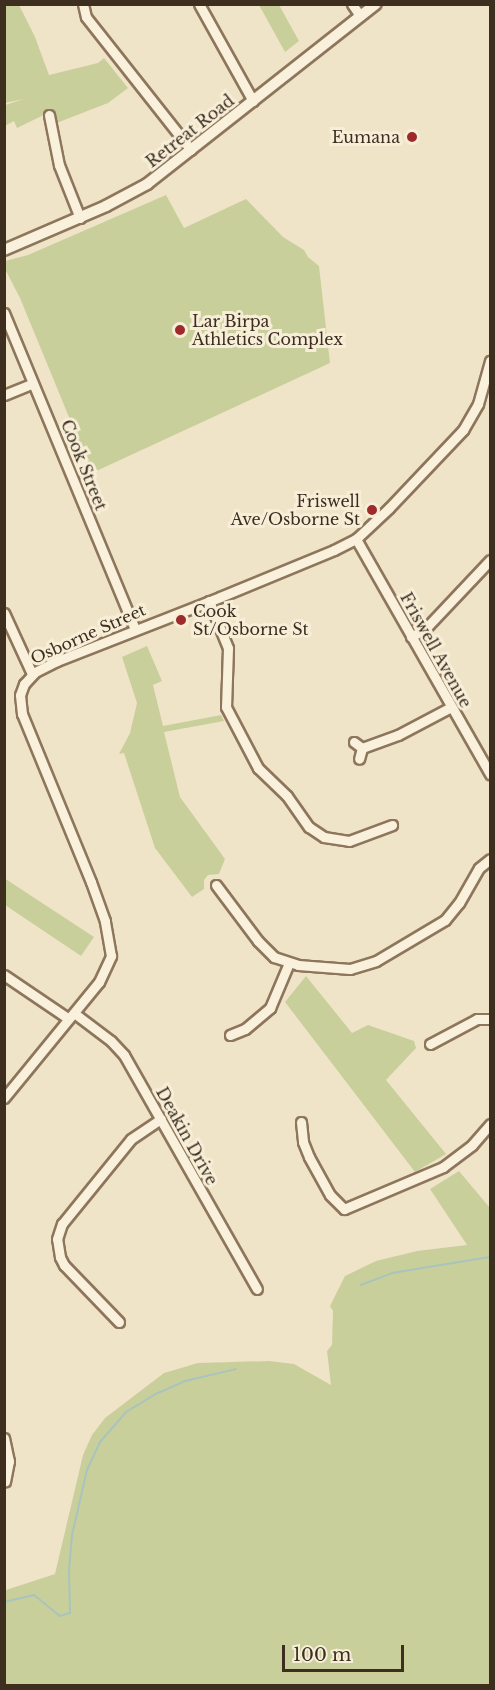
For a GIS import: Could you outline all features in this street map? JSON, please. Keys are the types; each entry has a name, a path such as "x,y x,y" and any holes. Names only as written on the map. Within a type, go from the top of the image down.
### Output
{"street":[{"path":"82,4 86,17 191,150"},
{"path":"200,4 253,101"},
{"path":"352,4 360,16"},
{"name":"Retreat Road","path":"4,250 80,218 140,189 376,4"},
{"path":"49,114 59,165 80,218"},
{"name":"Cook Street","path":"4,313 135,629"},
{"name":"Osborne Street","path":"4,1098 72,1016 105,972 111,956 91,882 21,714 22,689 32,674 135,629 209,602 356,539 397,500 463,430 478,404 490,360"},
{"path":"4,394 33,383"},
{"name":"Friswell Avenue","path":"356,539 451,707 487,763 490,774"},
{"path":"411,637 429,625 490,560"},
{"path":"209,602 228,648 226,707 258,768 287,796 309,827 324,837 349,841 392,825"},
{"path":"4,613 32,674"},
{"path":"359,759 358,745 398,735 451,707"},
{"path":"216,885 258,941 274,957 289,963 340,969 359,968 376,961 445,920 459,903 479,868 490,859"},
{"path":"230,1035 245,1029 270,1008 289,963"},
{"name":"Deakin Drive","path":"4,975 111,1041 124,1055 256,1290"},
{"path":"430,1044 477,1019 490,1019"},
{"path":"119,1322 64,1265 57,1239 62,1224 131,1139 161,1119"},
{"path":"301,1122 303,1142 309,1157 334,1201 344,1209 443,1167 472,1145 490,1124"},
{"path":"4,1438 9,1461 5,1482"}],"green space":[{"path":"5,5 19,5 35,37 49,75 98,63 104,58 128,88 108,103 54,124 52,111 17,128 14,121 5,126 5,105 24,99 5,103"},
{"path":"259,5 279,5 299,41 285,52"},
{"name":"Lar Birpa Athletics Complex","path":"166,195 184,228 246,199 283,237 304,250 308,257 319,266 330,363 92,473 20,298 5,269 5,261 28,255"},
{"path":"147,646 162,681 153,685 163,726 221,715 224,721 164,732 180,797 225,859 219,874 208,875 204,880 204,889 192,897 155,848 124,753 119,754 130,733 137,703 122,657"},
{"path":"4,878 94,937 81,956 5,905"},
{"path":"306,976 352,1033 368,1025 414,1041 416,1048 386,1080 446,1154 415,1172 285,1002"},
{"path":"459,1171 490,1208 490,1685 5,1685 5,1588 6,1590 55,1574 83,1455 92,1435 105,1418 164,1373 198,1363 269,1361 294,1364 331,1385 327,1351 332,1345 333,1311 330,1306 345,1276 376,1261 417,1251 467,1245 430,1189"}],"waterway":[{"path":"4,8 5,4"},
{"path":"361,1285 392,1273 490,1257"},
{"path":"4,1602 34,1595 60,1616 70,1613 69,1570 72,1535 87,1470 100,1442 126,1412 158,1393 185,1381 236,1369"}],"place":[{"name":"Eumana","path":"412,137"},
{"name":"Lar Birpa Athletics Complex","path":"180,330"},
{"name":"Friswell Ave/Osborne St","path":"372,510"},
{"name":"Cook St/Osborne St","path":"181,620"}]}
